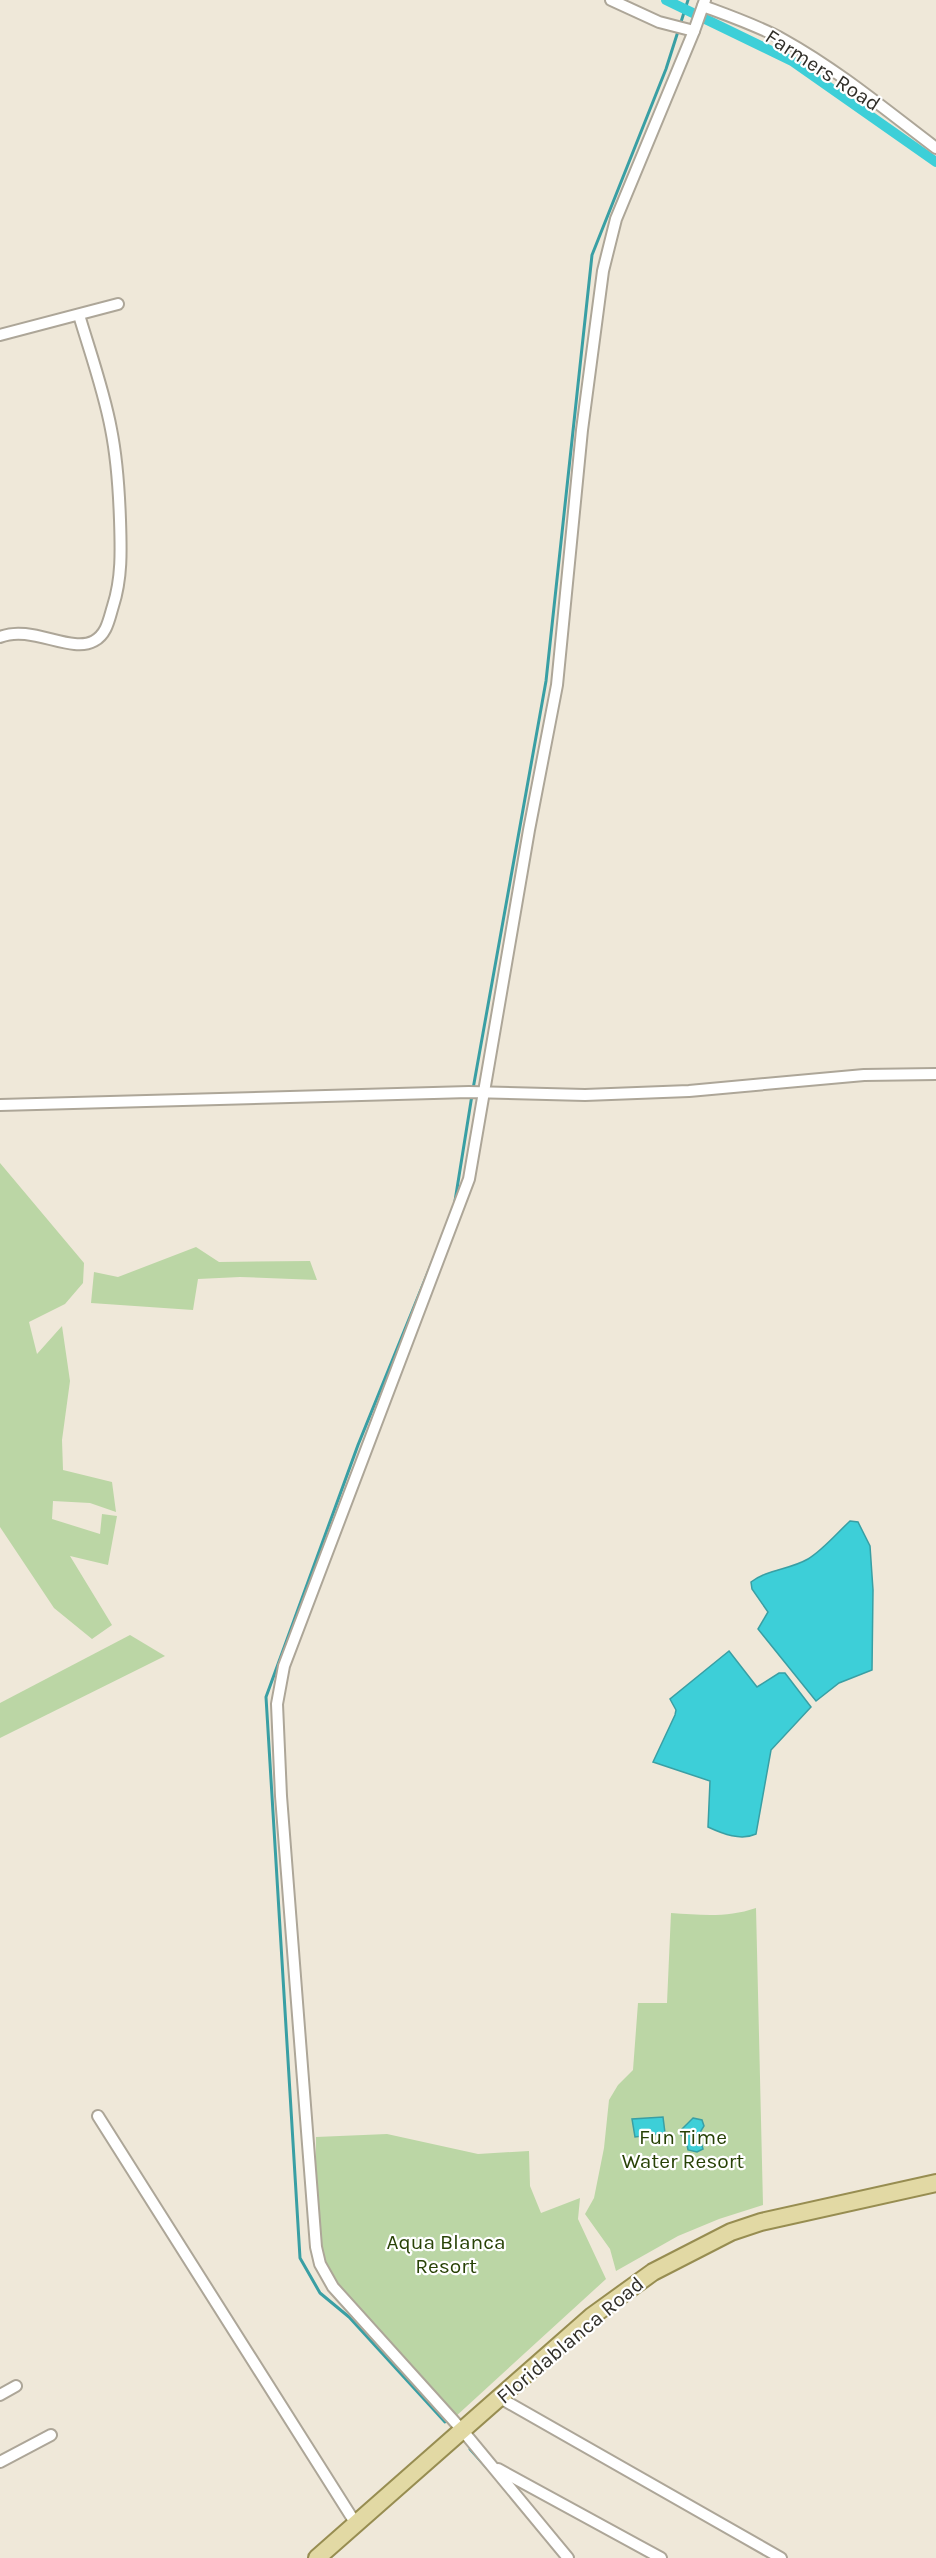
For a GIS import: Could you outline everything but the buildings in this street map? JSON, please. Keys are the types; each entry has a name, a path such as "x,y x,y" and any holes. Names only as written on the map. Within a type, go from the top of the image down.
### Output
{"main road":[{"name":"Floridablanca Road","path":"317,2558 592,2316 653,2272 688,2252 731,2232 761,2222 936,2183"}],"street":[{"path":"611,0 689,29"},
{"path":"568,2558 463,2431 333,2287 320,2264 316,2247 282,1808 277,1704 284,1666 462,1203 469,1179 477,1093 557,685 582,430 603,272 616,219 689,29 703,5"},
{"name":"Farmers Road","path":"703,5 783,39 842,78 936,148"},
{"path":"0,335 118,304"},
{"path":"0,637 29,633 77,644 89,644 101,636 106,628 115,601 121,550 119,481 111,428 79,315"},
{"path":"0,1105 477,1093 585,1095 689,1091 864,1076 936,1074"},
{"path":"98,2116 356,2524"},
{"path":"0,2395 16,2386"},
{"path":"500,2398 781,2558"},
{"path":"0,2462 51,2435"},
{"path":"493,2466 661,2558"}],"green space":[{"path":"0,1163 84,1263 83,1283 65,1304 29,1322 37,1354 62,1326 70,1381 62,1440 63,1470 112,1482 116,1512 90,1503 53,1501 52,1519 100,1534 102,1514 117,1516 108,1565 70,1556 112,1625 92,1639 54,1608 0,1527"},
{"path":"196,1247 219,1262 310,1261 317,1280 240,1277 198,1279 193,1310 91,1303 94,1272 118,1277"},
{"path":"130,1635 165,1656 0,1738 0,1703"},
{"name":"Fun Time Water Resort","path":"756,1908 763,2205 719,2219 678,2236 616,2271 610,2249 585,2214 594,2198 604,2148 609,2100 618,2085 633,2070 638,2003 667,2003 671,1913 724,1915"},
{"name":"Aqua Blanca Resort","path":"387,2134 478,2154 529,2151 530,2186 541,2213 580,2198 578,2219 606,2279 454,2418 359,2314 329,2270 322,2251 316,2208 316,2137"}],"water":[{"path":"850,1521 858,1522 870,1546 873,1590 872,1670 839,1683 816,1701 758,1629 768,1612 752,1589 751,1582 764,1574 808,1559"},
{"path":"729,1651 757,1687 779,1673 785,1673 811,1707 771,1750 756,1834 744,1837 726,1834 708,1827 710,1781 653,1762 675,1715 676,1710 670,1699"},
{"path":"663,2117 665,2133 635,2137 632,2119"},
{"path":"693,2118 702,2120 704,2126 699,2134 703,2149 697,2152 688,2150 686,2139 681,2135 681,2130"}],"waterway":[{"path":"666,0 792,61 936,162"},
{"path":"473,1089 546,681 592,255 666,69 688,0"},
{"path":"455,1201 472,1095"},
{"path":"435,1255 358,1445 266,1697 300,2258 320,2293 349,2317 445,2422"},
{"path":"470,2449 487,2468"}]}
